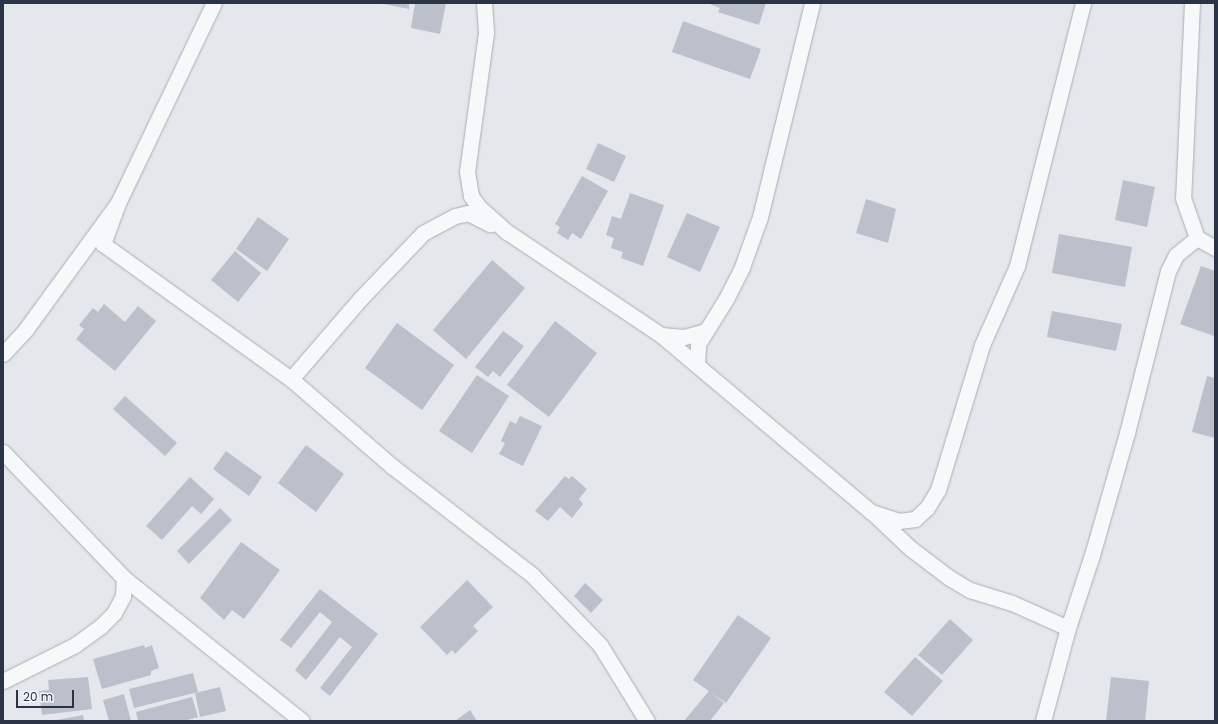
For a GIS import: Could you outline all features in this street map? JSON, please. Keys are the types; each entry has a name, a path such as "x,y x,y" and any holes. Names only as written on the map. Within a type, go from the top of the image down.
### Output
{"street":[{"path":"103,244 118,204 214,3"},
{"path":"484,3 486,33 467,172 471,196 491,219 507,232 661,335 747,410 871,512 917,553 970,590 1012,603 1068,628"},
{"path":"697,365 698,344 703,332 726,299 742,267 760,217 812,3"},
{"path":"871,512 900,521 915,519 927,508 938,490 982,345 1017,266 1083,3"},
{"path":"1192,3 1183,198 1197,238 1215,248"},
{"path":"3,354 26,329 118,204"},
{"path":"291,379 360,299 423,233 455,216 468,213 507,232"},
{"path":"1044,721 1068,628 1092,555 1128,433 1168,271 1176,255 1197,238"},
{"path":"78,258 87,263 94,247 103,244"},
{"path":"103,244 291,379 393,467 532,575 600,645 647,721"},
{"path":"661,335 684,336 703,332"},
{"path":"3,452 124,578 302,721"},
{"path":"3,681 75,645 101,626 114,613 123,596 124,578"}],"building":[{"path":"378,3 409,3 409,9"},
{"path":"415,3 446,3 440,34 411,28"},
{"path":"707,3 766,3 759,25 718,12 720,8"},
{"path":"683,21 761,49 750,79 672,52"},
{"path":"598,143 626,156 614,182 586,169"},
{"path":"582,176 608,191 581,239 572,233 568,240 557,233 560,227 555,224"},
{"path":"1123,180 1155,187 1147,227 1115,220"},
{"path":"630,193 664,205 643,266 621,258 623,252 611,248 614,238 606,235 612,216 621,219"},
{"path":"866,199 896,209 888,243 856,233"},
{"path":"687,213 720,227 700,272 667,257"},
{"path":"258,217 289,239 267,271 236,249"},
{"path":"1059,234 1132,247 1125,287 1052,273"},
{"path":"235,251 261,273 238,302 211,280"},
{"path":"492,260 525,288 466,359 433,330"},
{"path":"1201,266 1215,271 1214,336 1180,324"},
{"path":"104,304 125,322 138,306 156,321 115,371 76,339 84,329 79,325 93,308 98,312"},
{"path":"1052,311 1122,324 1116,351 1047,337"},
{"path":"555,321 597,353 549,417 507,385"},
{"path":"397,323 454,365 422,410 365,368"},
{"path":"503,331 524,346 500,377 493,371 488,377 475,367"},
{"path":"477,375 509,396 472,453 439,431"},
{"path":"1207,376 1215,378 1215,438 1192,432"},
{"path":"125,396 177,443 165,456 113,409"},
{"path":"520,416 542,426 523,466 499,454 505,443 501,441 510,421 516,424"},
{"path":"306,445 344,474 316,512 278,483"},
{"path":"226,451 262,477 249,496 213,469"},
{"path":"565,476 569,479 572,476 587,489 579,499 583,504 572,518 560,507 548,521 535,511"},
{"path":"190,477 214,499 201,514 192,506 162,540 146,526"},
{"path":"220,508 232,520 189,564 177,551"},
{"path":"241,542 280,570 244,619 232,610 224,620 200,598"},
{"path":"467,580 493,607 473,626 478,631 455,654 452,650 447,655 420,627"},
{"path":"585,583 603,600 591,613 574,596"},
{"path":"320,589 378,634 330,696 320,688 352,647 340,637 306,680 295,670 332,622 320,612 291,648 280,640"},
{"path":"738,615 771,638 726,703 710,692 724,703 710,721 684,721 709,691 693,680"},
{"path":"950,619 973,640 942,675 918,655"},
{"path":"144,645 145,648 152,645 159,668 151,671 151,675 102,689 93,659"},
{"path":"915,657 943,681 912,716 884,692"},
{"path":"193,673 198,692 134,708 129,689"},
{"path":"88,677 92,709 42,715 39,691 49,690 48,680"},
{"path":"1111,677 1149,681 1145,721 1106,721"},
{"path":"220,687 226,711 200,717 195,693"},
{"path":"124,694 131,721 109,721 103,700"},
{"path":"192,697 198,717 184,721 138,721 136,712"},
{"path":"470,710 477,721 455,721"},
{"path":"83,715 84,721 57,721 57,720"}]}
